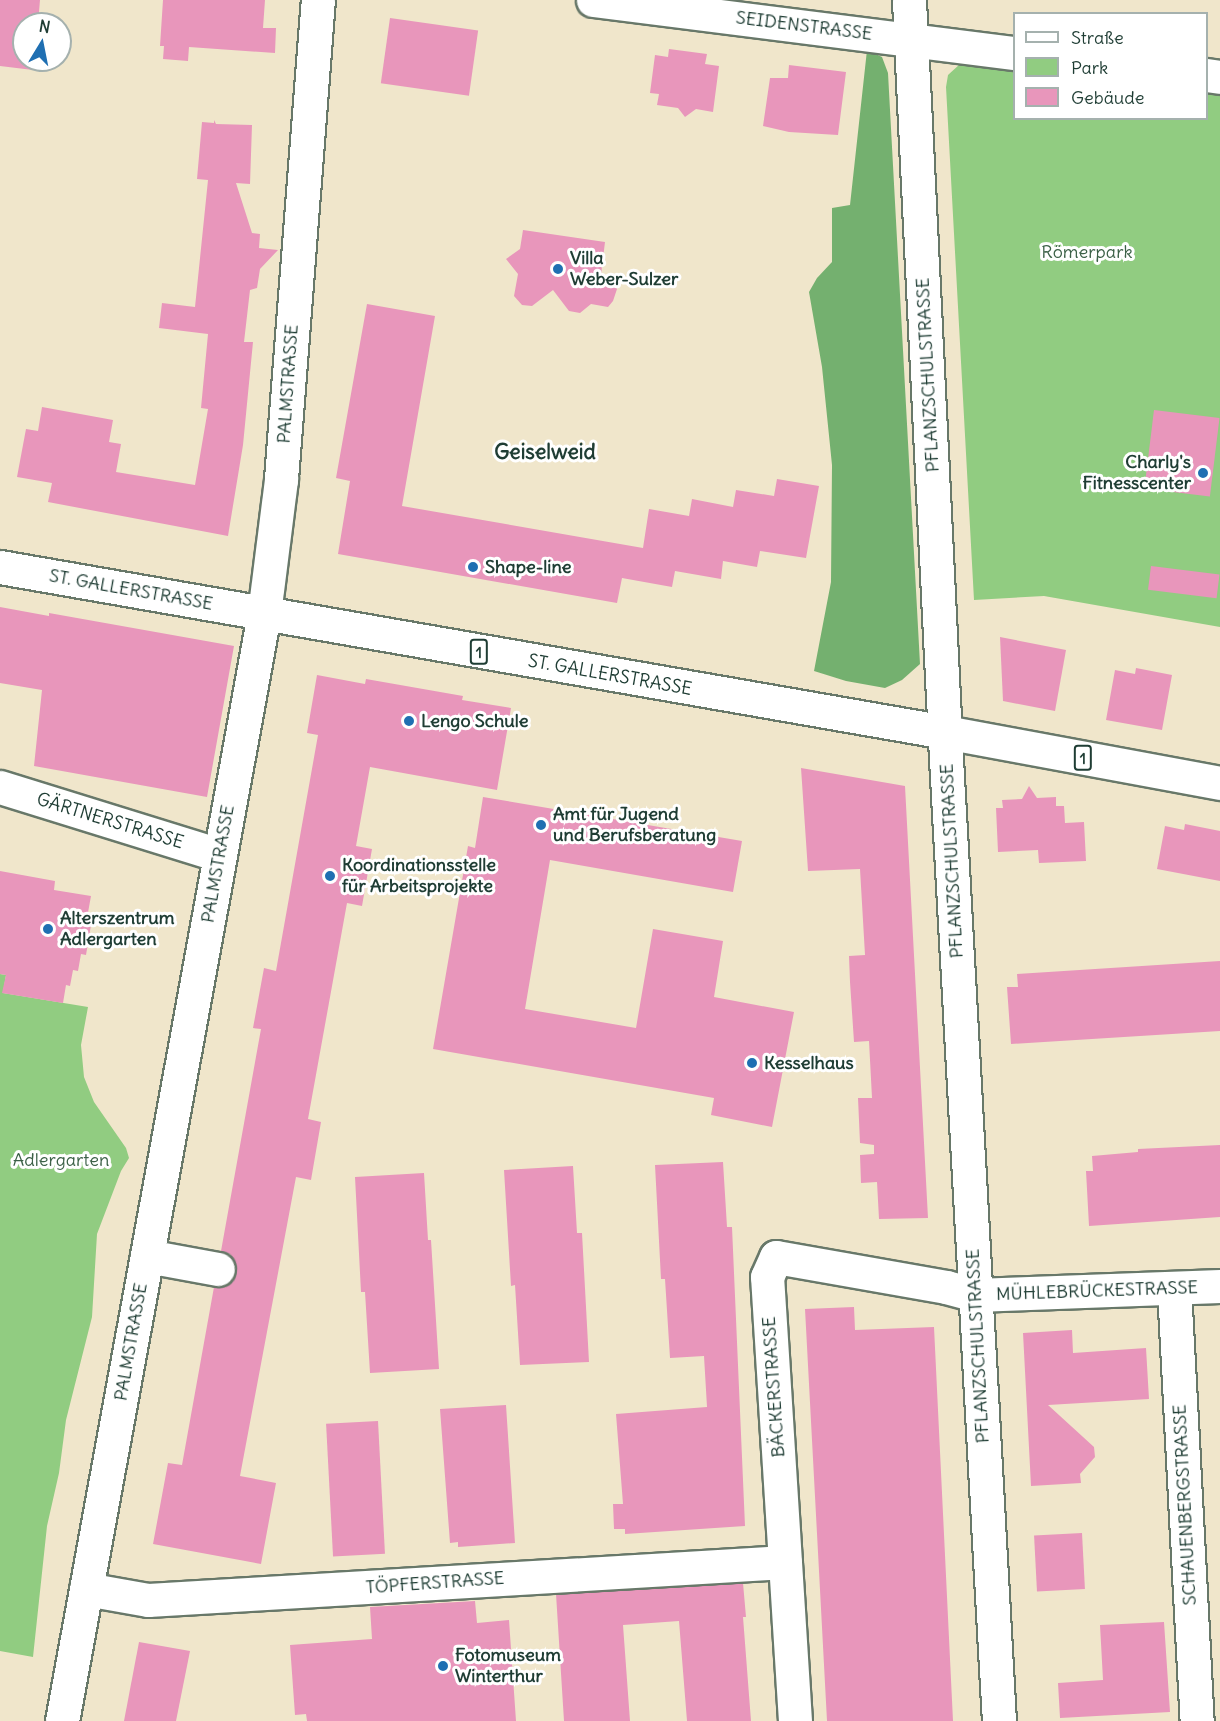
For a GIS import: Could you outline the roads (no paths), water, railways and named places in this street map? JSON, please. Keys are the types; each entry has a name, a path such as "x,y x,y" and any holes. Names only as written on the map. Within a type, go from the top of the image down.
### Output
{"street":[{"name":"PALMSTRASSE","path":"62,1721 264,614 280,488 318,0"},
{"name":"SEIDENSTRASSE","path":"592,0 1013,53"},
{"name":"PFLANZSCHULSTRASSE","path":"909,0 945,732 999,1721"},
{"name":"ST. GALLERSTRASSE","path":"0,567 945,732 1220,783"},
{"name":"GÄRTNERSTRASSE","path":"0,788 220,855"},
{"path":"147,1256 218,1269"},
{"name":"BÄCKERSTRASSE","path":"795,1721 767,1277 776,1257 946,1287 975,1295"},
{"name":"MÜHLEBRÜCKESTRASSE","path":"975,1295 1220,1286"},
{"name":"SCHAUENBERGSTRASSE","path":"1174,1288 1197,1721"},
{"name":"TÖPFERSTRASSE","path":"86,1590 148,1600 785,1562"}],"place":[{"name":"Villa Weber-Sulzer","path":"558,269"},
{"name":"Charly's Fitnesscenter","path":"1203,473"},
{"name":"Shape-line","path":"473,567"},
{"name":"Lengo Schule","path":"409,721"},
{"name":"Amt für Jugend und Berufsberatung","path":"541,825"},
{"name":"Koordinationsstelle für Arbeitsprojekte","path":"330,876"},
{"name":"Alterszentrum Adlergarten","path":"48,929"},
{"name":"Kesselhaus","path":"752,1063"},
{"name":"Fotomuseum Winterthur","path":"443,1666"}],"district":[{"name":"Geiselweid","path":"545,452"}],"park label":[{"name":"Römerpark","path":"1087,252"},
{"name":"Adlergarten","path":"61,1160"}]}
